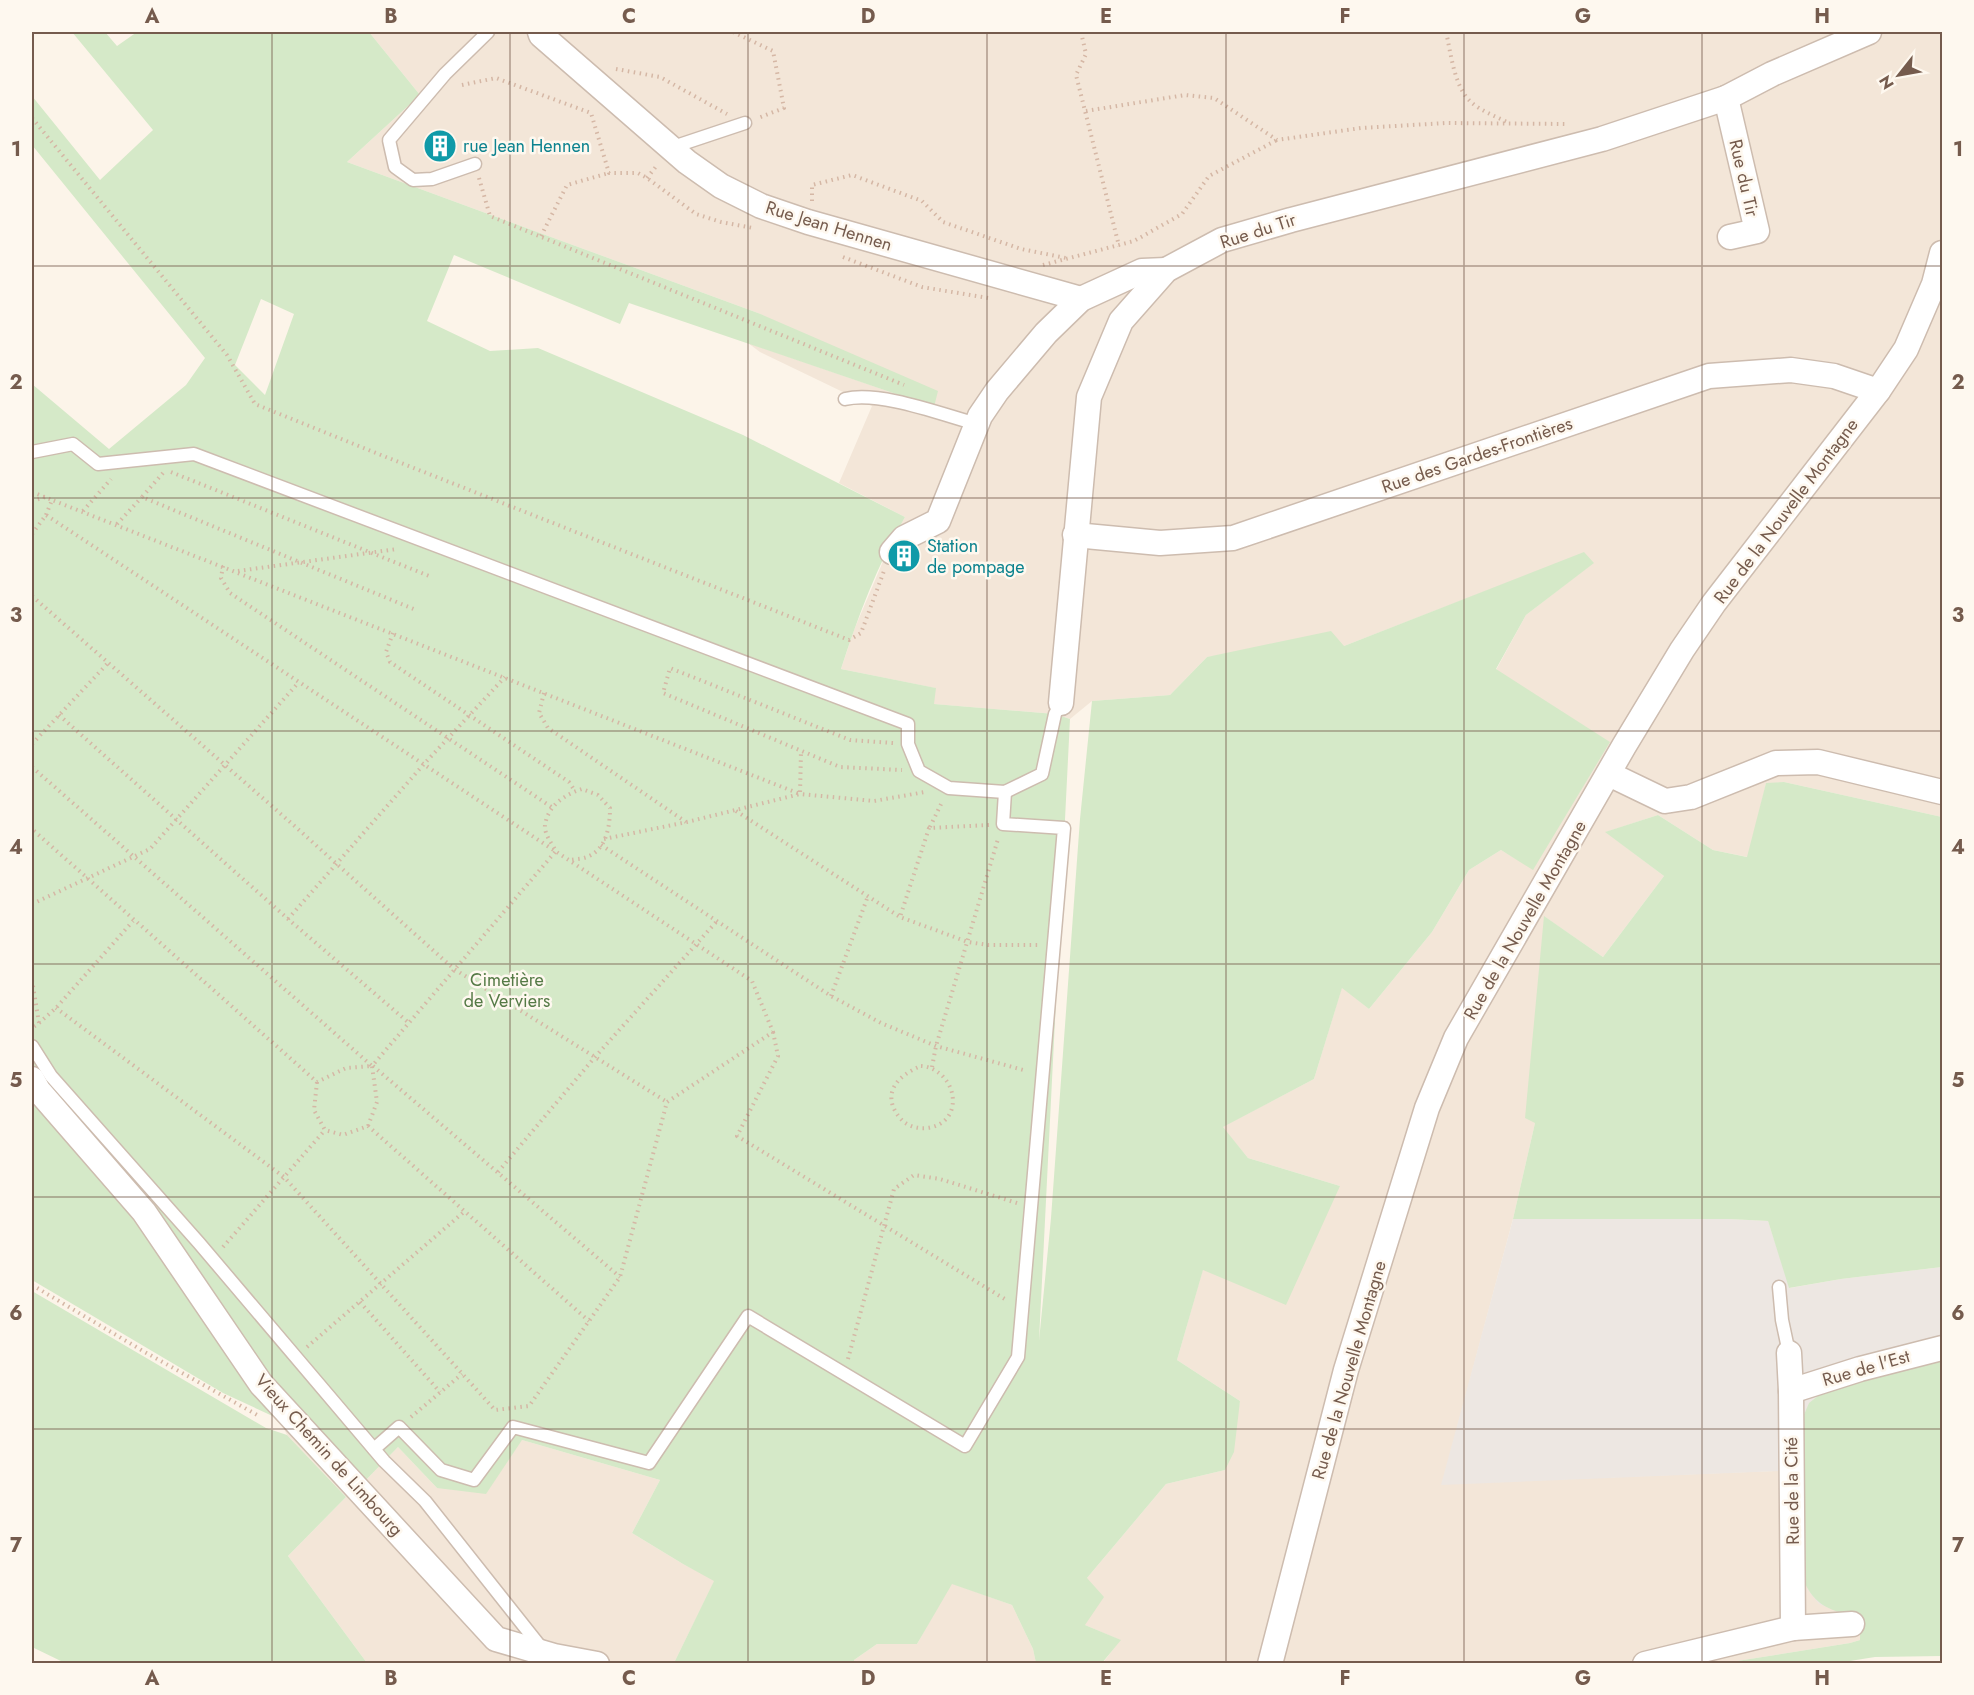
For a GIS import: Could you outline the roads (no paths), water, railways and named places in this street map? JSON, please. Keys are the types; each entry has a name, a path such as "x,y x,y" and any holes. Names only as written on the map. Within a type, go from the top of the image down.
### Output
{"street":[{"name":"Rue Jean Hennen","path":"540,32 670,148 721,186 761,206 808,222 1081,299"},
{"name":"Rue du Tir","path":"1060,703 1089,397 1121,321 1166,270 1222,240 1602,139 1726,98 1772,74 1866,32"},
{"name":"Rue du Tir","path":"1726,98 1756,231 1730,237"},
{"name":"Rue de la Nouvelle Montagne","path":"1270,1664 1346,1370 1428,1108 1456,1038 1682,650 1714,603 1878,391 1906,349 1934,284 1942,253"},
{"path":"892,552 904,538 938,521 977,424 997,392 1046,333 1081,299 1142,271 1166,270"},
{"name":"Rue des Gardes-Frontières","path":"1075,535 1160,543 1233,538 1709,376 1791,370 1834,376 1878,391"},
{"path":"1610,774 1665,801 1691,797 1776,763 1818,762 1942,792"},
{"name":"Vieux Chemin de Limbourg","path":"32,1079 38,1090 144,1212 261,1384 496,1639 546,1653"},
{"name":"Rue de l'Est","path":"1791,1391 1860,1368 1942,1348"},
{"name":"Rue de la Cité","path":"1789,1353 1793,1628"},
{"path":"1645,1664 1793,1628 1852,1624"},
{"path":"546,1653 597,1664"}],"lane":[{"path":"475,164 432,179 413,180 395,167 389,140 445,74 488,32"},
{"path":"670,148 745,123"},
{"path":"845,399 860,395 905,404 977,424"},
{"path":"32,452 73,444 98,464 194,454 908,724 909,744 919,771 949,788 1005,792 1042,774 1055,714 1060,703"},
{"path":"374,1449 399,1427 441,1470 474,1480 513,1427 649,1463 748,1317 964,1446 1018,1357 1064,828 1003,824 1005,792"},
{"path":"32,1046 51,1076 213,1259 384,1461 425,1501 546,1653"},
{"path":"1779,1287 1782,1320 1789,1353"}],"place":[{"name":"rue Jean Hennen","path":"440,146"},
{"name":"Station de pompage","path":"904,556"}],"park label":[{"name":"Cimetière de Verviers","path":"507,990"}]}
